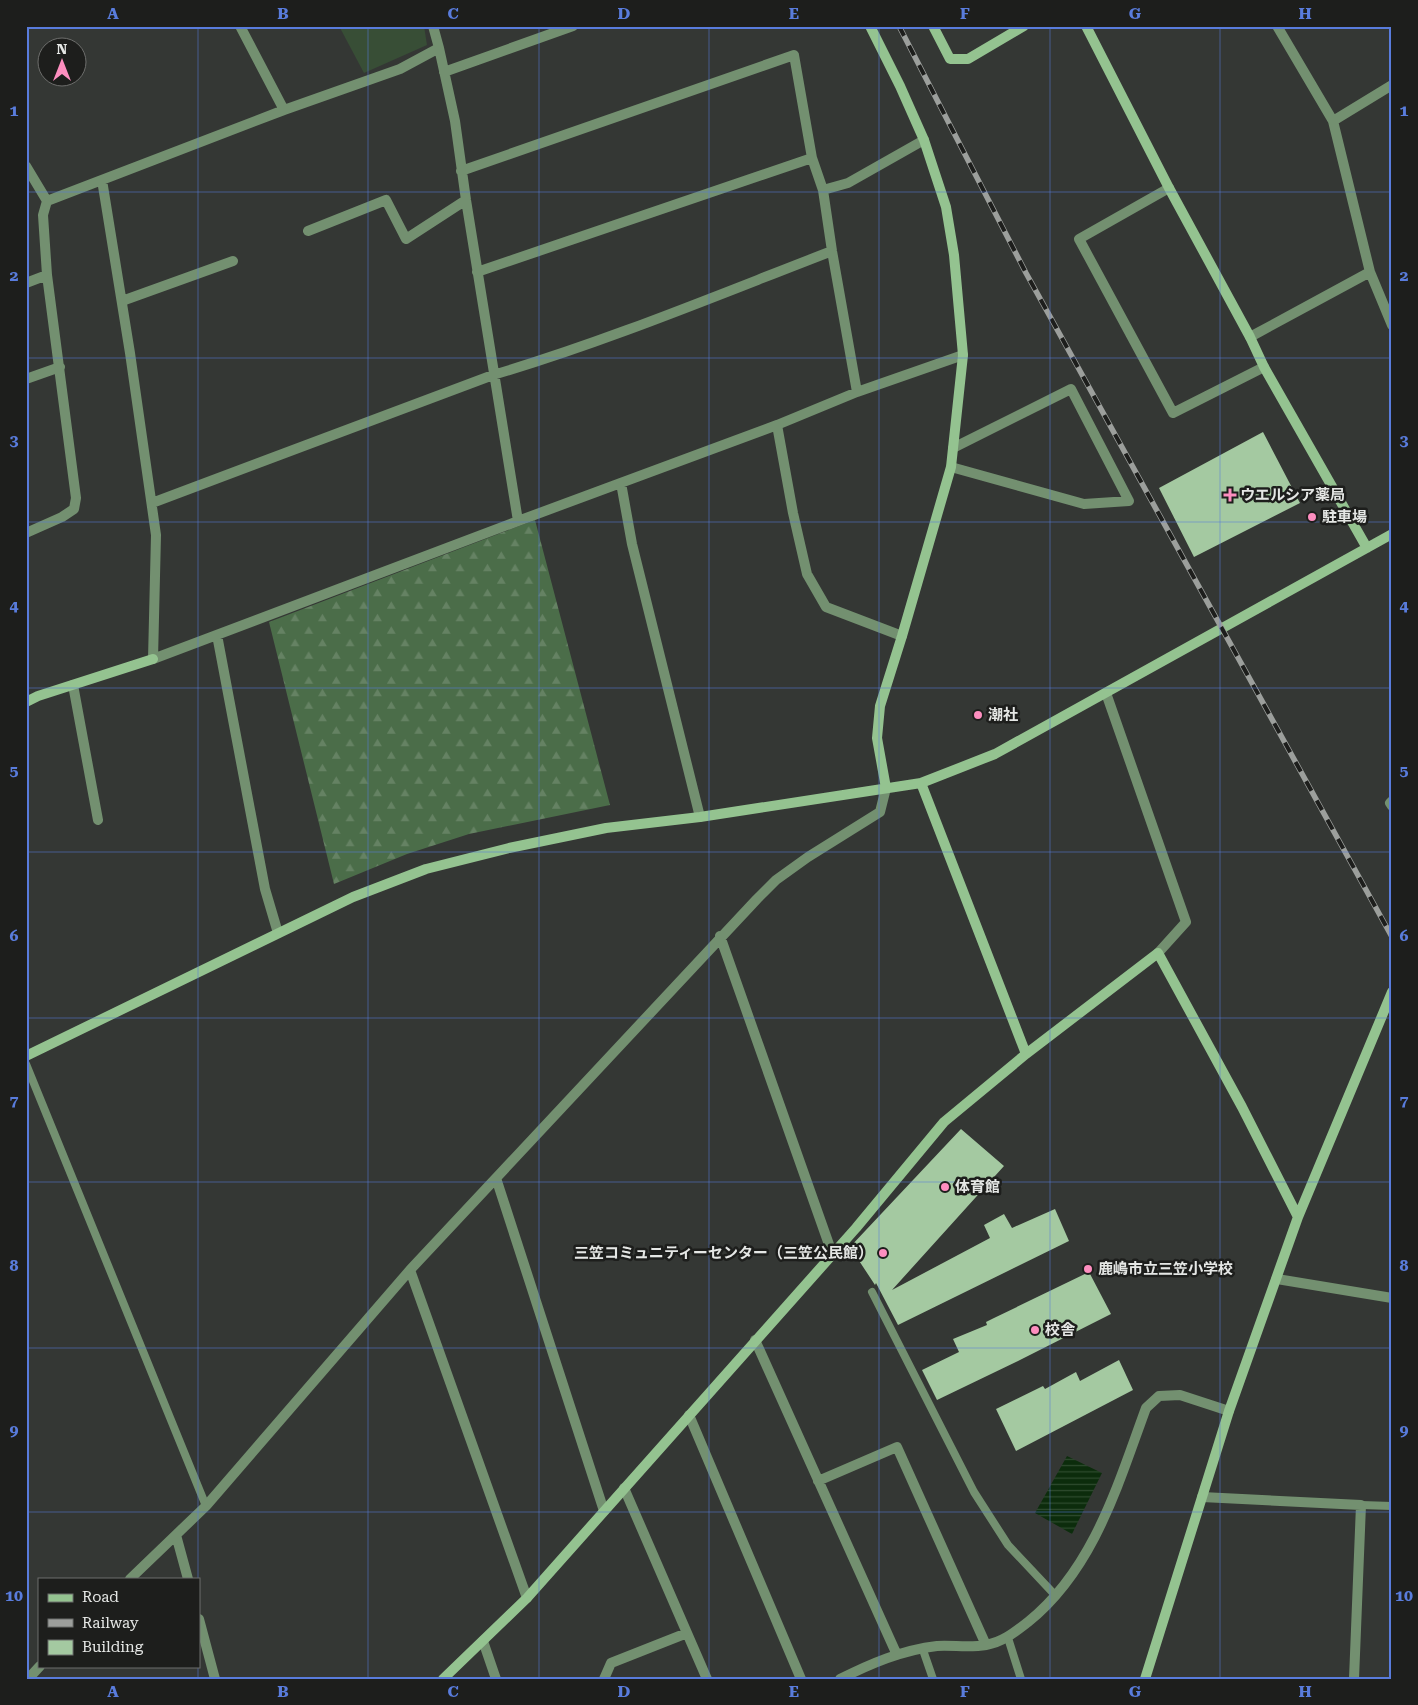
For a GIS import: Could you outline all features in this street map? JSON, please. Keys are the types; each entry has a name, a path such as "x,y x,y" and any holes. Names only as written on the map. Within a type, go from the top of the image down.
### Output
{"street":[{"path":"240,26 284,110"},
{"path":"433,26 455,121 493,375 518,521"},
{"path":"444,72 573,26"},
{"path":"131,1578 206,1506 410,1270 720,936 776,880 808,857 880,812 886,788 877,738 880,706 951,467 963,355 954,255 948,217 924,140 870,26"},
{"path":"933,26 950,59 968,59 1024,26"},
{"path":"1086,26 1264,367 1367,548"},
{"path":"1277,26 1333,121 1370,272 1392,325"},
{"path":"47,201 284,110 400,69 439,48"},
{"path":"461,171 794,55 812,158 823,190 857,392"},
{"path":"1333,121 1392,85"},
{"path":"823,190 848,183 924,140"},
{"path":"477,272 812,158"},
{"path":"26,166 47,201 43,215 47,275 76,498 74,509 26,533"},
{"path":"102,180 122,301 156,535 153,659"},
{"path":"1169,188 1079,239 1172,413 1264,367"},
{"path":"308,231 386,200 406,239 466,200"},
{"path":"152,504 493,375 685,308 832,251"},
{"path":"122,301 233,262"},
{"path":"1250,337 1370,272"},
{"path":"26,283 47,275"},
{"path":"26,702 153,659 777,425 857,392 963,355"},
{"path":"26,380 60,367"},
{"path":"951,467 1084,504 1129,500 1071,389 953,448"},
{"path":"777,425 793,513 807,574 826,606 902,636"},
{"path":"621,483 632,544 700,817"},
{"path":"26,1056 353,897 426,869 509,848 606,828 700,817 921,783 994,754 1392,534"},
{"path":"217,635 265,889 278,933"},
{"path":"73,685 98,820"},
{"path":"443,1679 527,1598 856,1228 944,1122 1026,1054 1158,953 1186,922 1106,693"},
{"path":"921,783 1026,1054"},
{"path":"1392,801 1390,802 1392,806"},
{"path":"720,936 832,1253"},
{"path":"1158,953 1242,1107 1298,1217"},
{"path":"1145,1679 1229,1411 1298,1217 1392,992"},
{"path":"496,1178 604,1511"},
{"path":"410,1270 527,1598"},
{"path":"1277,1279 1392,1298"},
{"path":"755,1340 896,1655"},
{"path":"840,1679 866,1666 896,1655 936,1646 986,1645 1008,1638 1045,1608 1080,1564 1101,1524 1146,1408 1158,1396 1180,1394 1229,1411"},
{"path":"689,1415 801,1679"},
{"path":"818,1481 896,1447 986,1645"},
{"path":"624,1488 707,1679"},
{"path":"1202,1497 1361,1505 1354,1679"},
{"path":"176,1535 188,1578"},
{"path":"200,1623 215,1679"},
{"path":"604,1679 611,1663 687,1633"},
{"path":"482,1641 496,1679"},
{"path":"28,1679 38,1668"}],"lane":[{"path":"26,1064 206,1506"},
{"path":"872,1292 974,1492 1008,1545 1055,1595"},
{"path":"1361,1505 1392,1506"},
{"path":"1008,1638 1021,1679"},
{"path":"923,1650 933,1679"}],"shaded area":[{"path":"339,26 424,26 427,45 364,73"},
{"path":"1067,1456 1102,1473 1072,1534 1035,1513"}],"green space":[{"path":"535,520 610,805 469,834 407,854 334,884 269,622"}],"building":[{"name":"ウエルシア薬局","path":"1263,432 1300,503 1194,557 1159,488"},
{"path":"961,1129 1004,1166 892,1290 990,1238 984,1225 1004,1214 1012,1228 1055,1209 1069,1241 898,1325 876,1283 875,1285 850,1247"},
{"path":"1089,1272 1111,1314 937,1400 922,1370 959,1352 953,1339 987,1325 986,1322"},
{"path":"1119,1360 1133,1390 1016,1451 996,1409 1043,1386 1045,1389 1076,1372 1080,1381"}],"railway":[{"path":"899,26 1026,273 1392,937"}],"place":[{"name":"ウエルシア薬局","path":"1230,495"},
{"name":"駐車場","path":"1312,517"},
{"name":"潮社","path":"978,715"},
{"name":"体育館","path":"945,1187"},
{"name":"三笠コミュニティーセンター（三笠公民館）","path":"883,1253"},
{"name":"鹿嶋市立三笠小学校","path":"1088,1269"},
{"name":"校舎","path":"1035,1330"}]}
